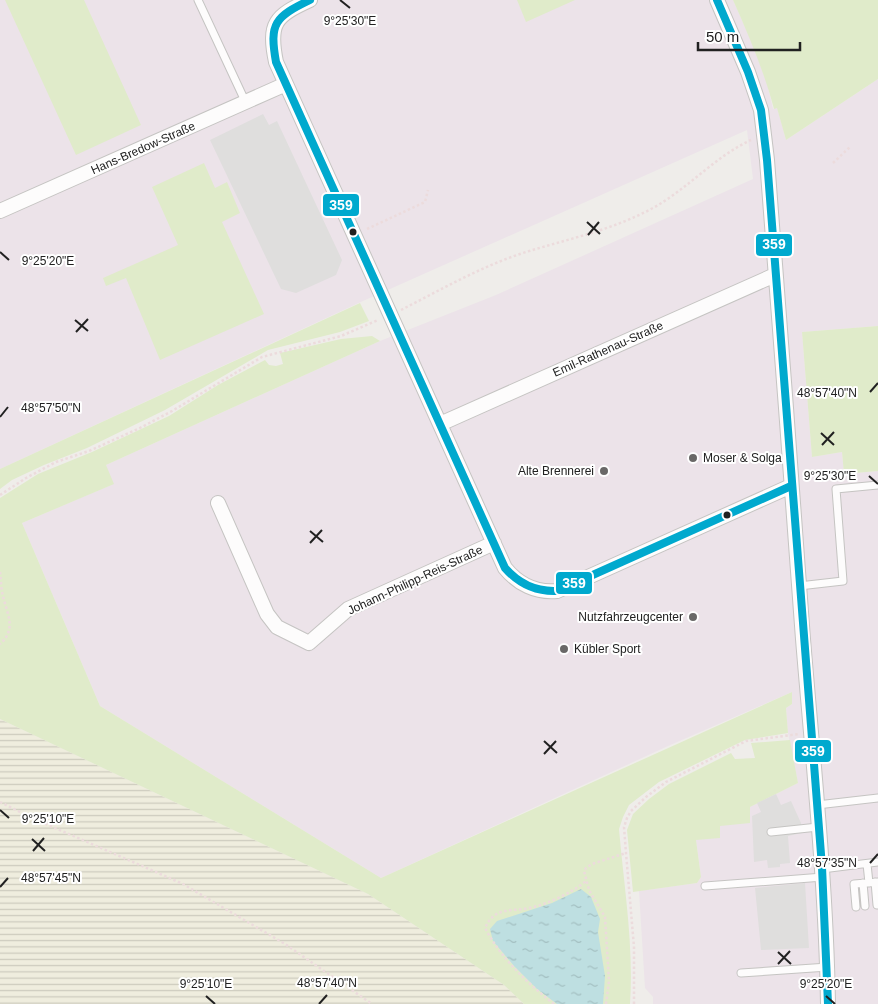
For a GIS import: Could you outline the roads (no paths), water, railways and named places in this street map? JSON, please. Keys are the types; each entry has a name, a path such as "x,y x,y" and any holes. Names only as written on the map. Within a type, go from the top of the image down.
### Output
{"street":[{"path":"310,0 288,10 275,25 272,41 276,62 505,568 512,577 531,588 548,592 557,591 791,486"},
{"path":"717,0 748,72 760,110 764,134 817,804 828,967 828,1004"},
{"name":"Hans-Bredow-Straße","path":"0,211 286,84"},
{"name":"Emil-Rathenau-Straße","path":"440,424 776,275"},
{"name":"Johann-Philipp-Reis-Straße","path":"218,503 267,614 277,628 310,643 348,609 494,543"}],"lane":[{"path":"198,0 246,103"},
{"path":"799,586 843,581 836,489 878,485"},
{"path":"817,804 878,798"},
{"path":"771,832 818,827"},
{"path":"705,886 822,873 878,862"},
{"path":"867,864 877,905"},
{"path":"865,906 871,882"},
{"path":"856,906 854,884 871,882"},
{"path":"741,973 828,967"}],"water":[{"path":"581,889 591,897 600,919 598,932 605,976 603,1004 557,1004 537,989 514,966 493,941 490,929 497,921 552,903"}],"place":[{"name":"Moser & Solga","path":"693,458"},
{"name":"Alte Brennerei","path":"604,471"},
{"name":"Nutzfahrzeugcenter","path":"693,617"},
{"name":"Kübler Sport","path":"564,649"}]}
